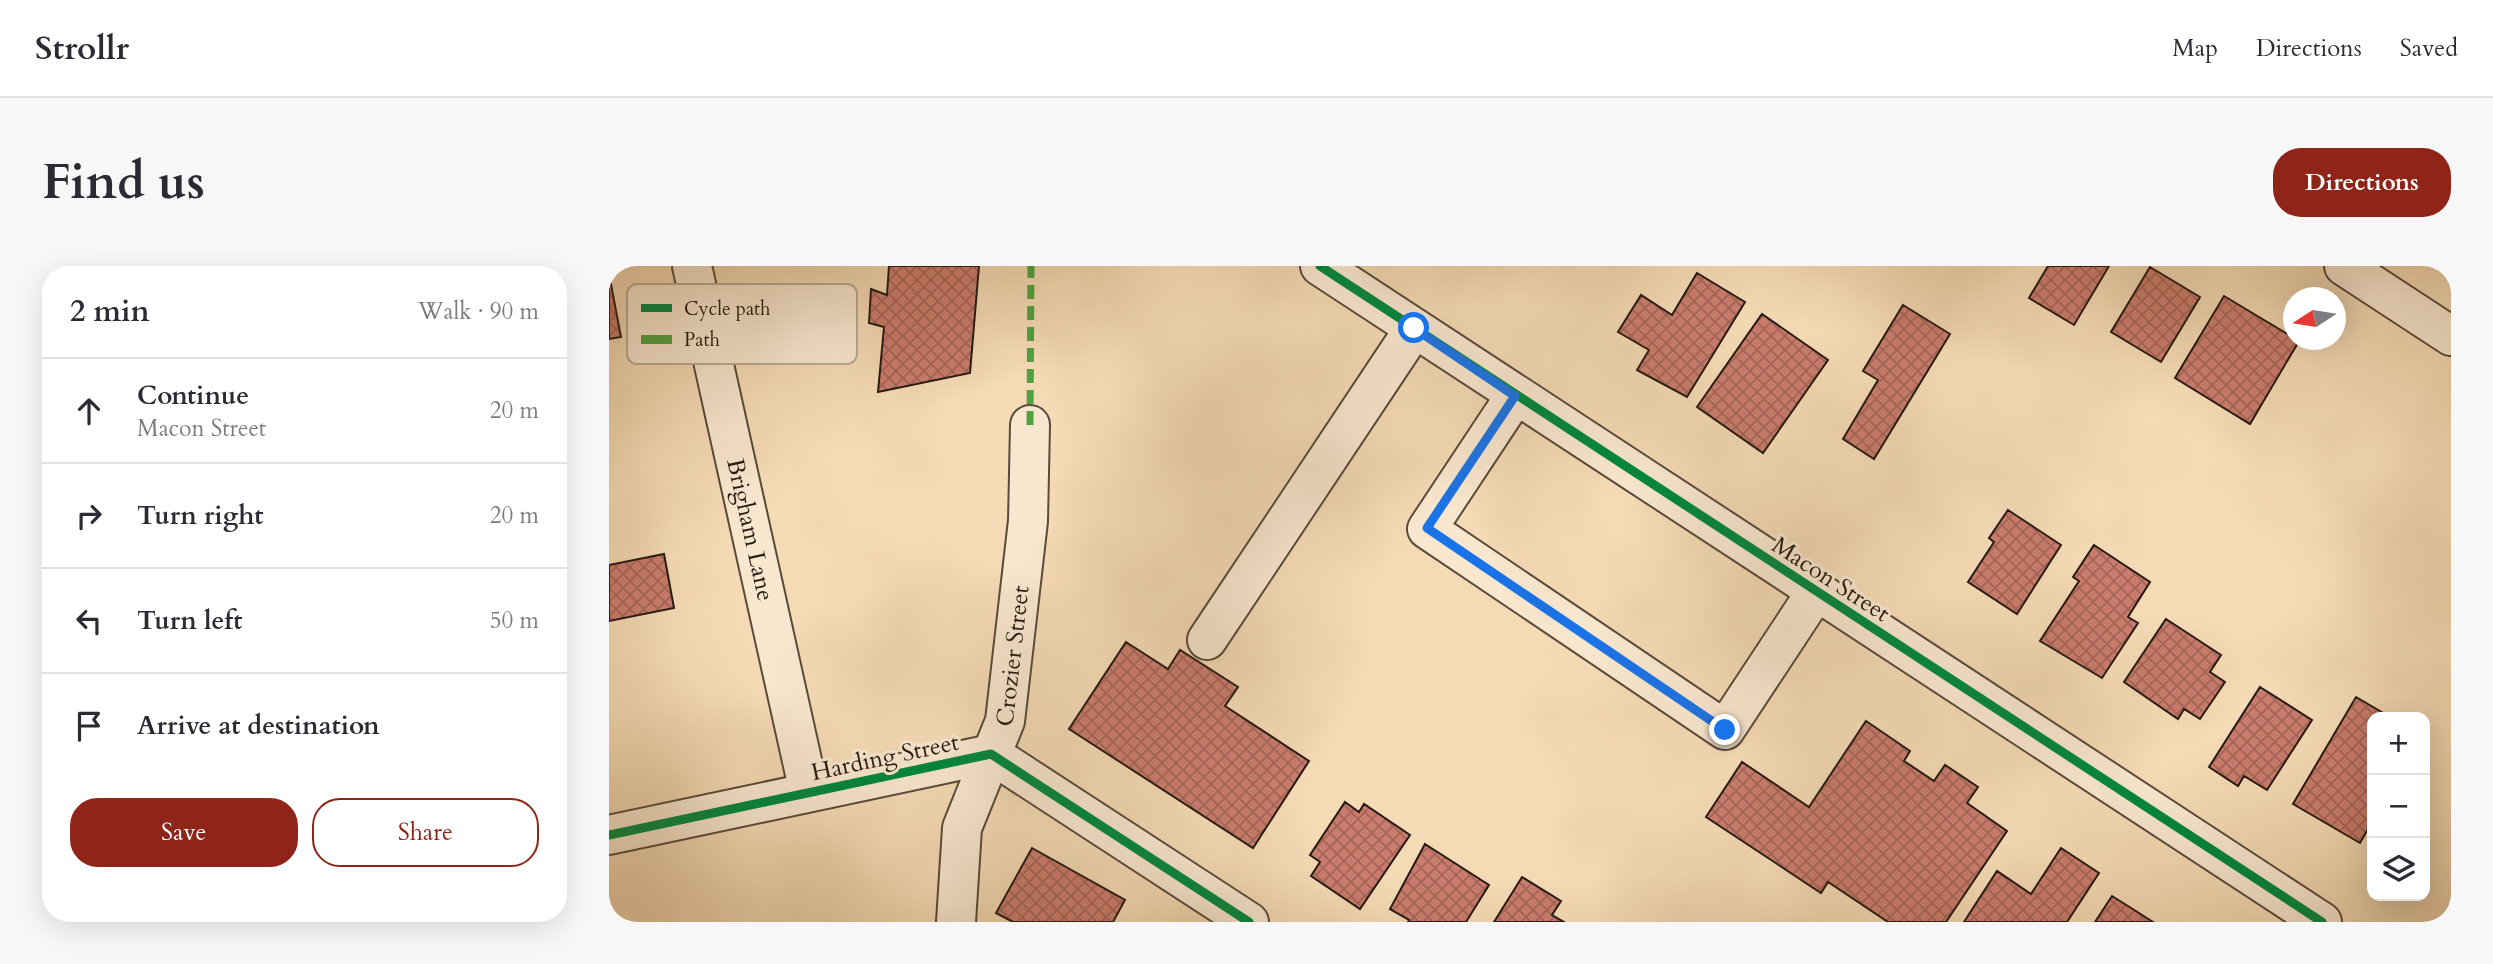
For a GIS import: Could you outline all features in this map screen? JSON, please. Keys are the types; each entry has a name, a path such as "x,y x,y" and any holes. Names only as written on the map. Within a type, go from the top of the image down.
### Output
{"street":[{"name":"Brigham Lane","path":"692,266 696,284"},
{"name":"Macon Street","path":"1320,266 2322,922"},
{"path":"2344,266 2451,336"},
{"path":"1207,640 1414,328"},
{"name":"Brigham Lane","path":"714,364 809,792"},
{"path":"1515,396 1427,528 1725,730 1816,592"},
{"name":"Crozier Street","path":"955,922 962,828 1005,721 1028,522 1030,425"},
{"name":"Harding Street","path":"609,835 991,754 1249,922"}],"building":[{"path":"889,266 979,266 970,373 878,392 884,327 869,323 871,289 887,295"},
{"path":"2048,266 2109,266 2074,325 2029,298"},
{"path":"2150,267 2200,297 2161,362 2111,332"},
{"path":"1697,273 1745,302 1687,397 1637,370 1649,350 1618,332 1641,295 1672,315"},
{"path":"609,274 621,337 609,339"},
{"path":"2224,296 2283,331 2283,350 2294,350 2250,424 2175,378"},
{"path":"1903,305 1950,334 1874,459 1843,439 1878,380 1863,371"},
{"path":"1762,314 1828,360 1763,453 1697,407"},
{"path":"2008,510 2061,545 2017,614 1968,582 1994,542 1989,538"},
{"path":"2094,545 2150,582 2128,617 2138,623 2102,678 2040,641 2079,581 2073,577"},
{"path":"664,554 674,608 609,621 609,565"},
{"path":"2166,619 2221,655 2210,672 2225,682 2200,719 2184,709 2178,719 2124,682"},
{"path":"1126,642 1168,669 1180,650 1238,687 1225,706 1309,761 1253,848 1069,729"},
{"path":"2260,687 2312,720 2267,790 2244,776 2238,786 2209,767"},
{"path":"2356,697 2382,712 2367,712 2367,831 2360,843 2293,804"},
{"path":"1866,721 1910,751 1904,761 1934,781 1945,765 1978,787 1967,803 2007,831 1946,922 1888,922 1828,882 1821,893 1706,817 1742,762 1809,807"},
{"path":"1345,802 1359,812 1364,804 1410,835 1360,909 1311,876 1320,862 1310,855"},
{"path":"1425,844 1489,885 1466,922 1408,922 1409,920 1390,909"},
{"path":"1032,848 1125,900 1113,922 1013,922 996,913"},
{"path":"2061,848 2099,873 2067,922 1964,922 1997,871 2031,894"},
{"path":"1522,877 1561,901 1552,915 1564,922 1494,922"},
{"path":"2112,896 2139,913 2153,922 2095,922"}],"marked path":[{"path":"1030,425 1031,266"}],"cycle path":[{"path":"1320,266 2322,922"},
{"path":"609,835 991,754 1249,922"}],"route":[{"path":"1414,328 1515,396 1427,528 1725,730"}]}
